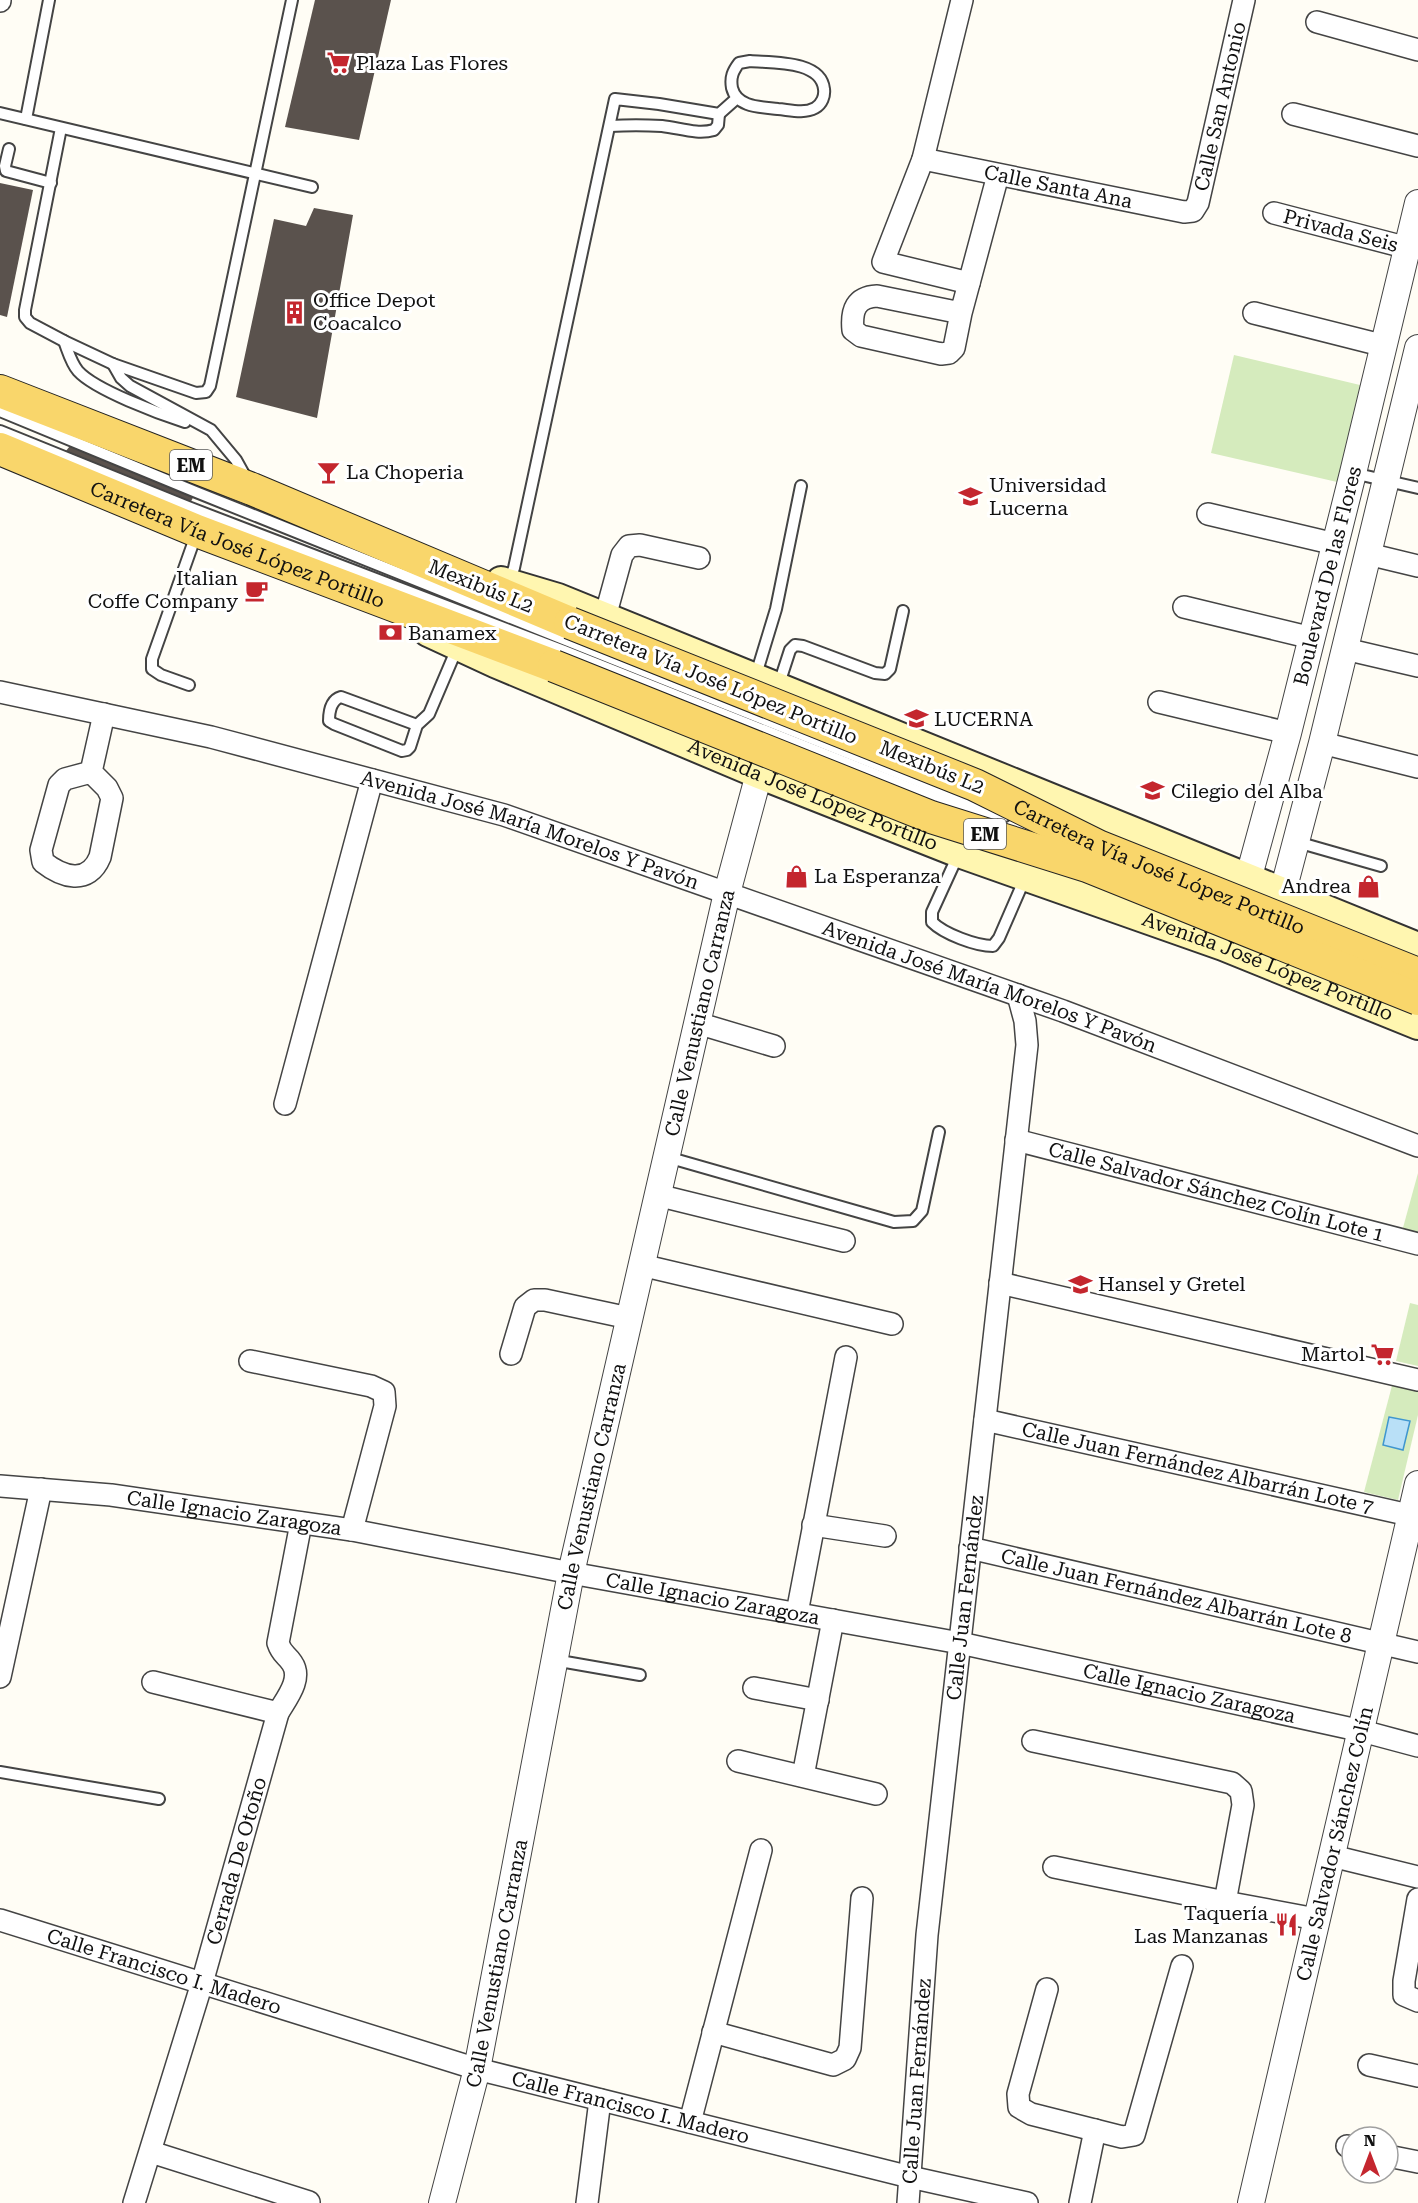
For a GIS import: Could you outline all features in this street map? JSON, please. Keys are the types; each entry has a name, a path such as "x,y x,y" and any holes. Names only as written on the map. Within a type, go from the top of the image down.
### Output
{"main road":[{"name":"Carretera Vía José López Portillo","path":"0,391 252,489 570,623 975,785 1098,846 1418,977"},
{"name":"Carretera Vía José López Portillo","path":"0,449 197,531 554,666 932,817 1087,866 1418,999"},
{"path":"381,542 507,584 558,598 1418,947"},
{"name":"Avenida José López Portillo","path":"318,578 458,646 759,774 959,853 1027,875 1223,946 1270,940 1418,1025"}],"street":[{"path":"878,296 883,262 923,159 962,0"},
{"name":"Calle San Antonio","path":"1193,211 1198,203 1244,0"},
{"path":"1317,22 1418,50"},
{"path":"1293,114 1418,146"},
{"name":"Calle Santa Ana","path":"923,159 1184,212 1193,211"},
{"path":"961,313 878,296 862,299 856,306 852,318 854,330 861,336 942,354 949,353 954,348 961,313 998,175"},
{"name":"Boulevard De las Flores","path":"1223,946 1249,878 1288,733 1385,346 1418,202"},
{"name":"Privada Seis","path":"1274,213 1408,248"},
{"path":"883,262 969,283"},
{"path":"1254,313 1385,346"},
{"name":"Boulevard De las Flores","path":"1270,940 1322,743 1417,353"},
{"path":"1208,514 1335,544"},
{"path":"605,617 622,555 629,546 640,545 699,558"},
{"path":"1368,554 1418,566"},
{"path":"1184,607 1312,638"},
{"path":"1345,649 1418,666"},
{"name":"Avenida José María Morelos Y Pavón","path":"0,692 211,737 504,816 1018,995 1418,1146"},
{"path":"1159,702 1288,733"},
{"path":"91,772 104,714"},
{"path":"1322,743 1418,767"},
{"path":"91,772 107,788 112,798 100,857 97,866 90,872 75,877 64,876 56,873 43,862 41,850 59,785 65,779 91,772"},
{"name":"Calle Venustiano Carranza","path":"442,2203 477,2069 571,1573 727,893 759,774"},
{"path":"285,1104 372,780"},
{"name":"Calle Juan Fernández","path":"908,2203 927,1935 1027,1045 1025,1021 1018,995"},
{"path":"697,1023 774,1046"},
{"name":"Calle Salvador Sánchez Colín Lote 1","path":"1016,1140 1418,1244"},
{"path":"657,1196 844,1241"},
{"path":"641,1265 892,1324"},
{"path":"1000,1282 1418,1380"},
{"path":"511,1354 525,1307 534,1300 545,1300 629,1318"},
{"path":"796,1613 846,1357"},
{"path":"250,1361 370,1386 384,1392 386,1406 352,1530"},
{"name":"Calle Juan Fernández Albarrán Lote 7","path":"984,1420 1414,1516"},
{"name":"Calle Salvador Sánchez Colín","path":"1251,2203 1381,1642 1414,1516 1418,1484"},
{"name":"Calle Ignacio Zaragoza","path":"0,1486 111,1495 352,1530 571,1573 960,1643 1362,1731 1418,1746"},
{"path":"0,1677 41,1489"},
{"name":"Cerrada De Otoño","path":"134,2203 202,1983 278,1713 294,1685 297,1674 292,1663 281,1653 278,1643 301,1523"},
{"path":"813,1525 885,1536"},
{"name":"Calle Juan Fernández Albarrán Lote 8","path":"970,1548 1418,1652"},
{"path":"803,1776 833,1620"},
{"path":"153,1682 278,1713"},
{"path":"754,1688 818,1700"},
{"path":"1033,1741 1232,1783 1241,1791 1243,1805 1224,1902"},
{"path":"738,1761 876,1794"},
{"path":"690,2122 761,1850"},
{"path":"1332,1856 1418,1877"},
{"path":"1054,1867 1224,1902 1316,1918"},
{"path":"713,2032 833,2065 845,2059 850,2048 862,1898"},
{"path":"1418,1899 1404,1981 1404,1995 1418,2001"},
{"name":"Calle Francisco I. Madero","path":"0,1920 477,2069 910,2177 1027,2203"},
{"path":"1047,1989 1018,2094 1019,2107 1031,2114 1122,2137 1134,2135 1182,1966"},
{"path":"1369,2065 1418,2076"},
{"path":"587,2203 600,2100"},
{"path":"1080,2203 1095,2130"},
{"path":"151,2152 309,2202"},
{"path":"1400,2158 1418,2162"}],"lane":[{"path":"26,119 49,0"},
{"path":"61,128 25,317 64,341 113,364 196,393 206,393 210,386 292,0"},
{"path":"750,61 810,68 820,75 825,93 822,102 806,111 752,106 737,98 731,81 733,71 739,63 750,61"},
{"path":"610,126 640,124 699,133 709,132 718,125 719,114 737,98"},
{"path":"507,584 514,568 615,99 719,114"},
{"path":"0,113 312,187"},
{"path":"9,149 6,171 51,183"},
{"path":"64,341 80,373 95,384 160,414 211,430"},
{"path":"113,364 121,378 130,386 211,430 236,460 252,489"},
{"name":"Mexibús L2","path":"0,411 1010,823 188,507 0,430"},
{"path":"1353,473 1418,488"},
{"path":"766,682 776,609 801,486"},
{"path":"189,685 161,675 152,669 152,659 197,531"},
{"path":"766,682 795,645 875,674 885,674 890,669 903,611"},
{"path":"417,725 341,697 333,702 328,715 328,721 334,724 402,751 407,750 417,725 429,714 458,646"},
{"path":"1045,832 1237,914 1270,940 1418,994"},
{"path":"1029,835 1237,914"},
{"path":"1297,841 1381,866"},
{"path":"959,853 932,912 932,922 939,929 984,946 993,946 999,938 1027,875"},
{"path":"1270,940 1418,977"},
{"path":"667,1157 894,1222 913,1221 922,1211 939,1132"},
{"path":"554,1660 640,1676"},
{"path":"0,1772 159,1799"}],"green space":[{"path":"1234,355 1360,385 1337,482 1211,453"},
{"path":"1418,1173 1418,1239 1401,1235"},
{"path":"1410,1303 1418,1305 1418,1366 1396,1361"},
{"path":"1394,1378 1418,1384 1418,1415 1398,1500 1364,1492"}],"water":[{"path":"1389,1417 1410,1421 1403,1450 1383,1445"}],"building":[{"name":"Plaza Las Flores","path":"315,0 391,0 359,140 285,127"},
{"path":"0,183 33,190 7,317 0,315"},
{"name":"Office Depot Coacalco","path":"314,208 353,215 317,418 236,397 274,219 306,226"},
{"path":"73,442 196,492 188,507 62,456"}],"place":[{"name":"Plaza Las Flores","path":"338,63"},
{"name":"Office Depot Coacalco","path":"295,312"},
{"name":"La Choperia","path":"328,472"},
{"name":"Universidad Lucerna","path":"971,497"},
{"name":"Italian Coffe Company","path":"256,590"},
{"name":"Banamex","path":"390,633"},
{"name":"LUCERNA","path":"916,719"},
{"name":"Cilegio del Alba","path":"1153,791"},
{"name":"La Esperanza","path":"796,876"},
{"name":"Andrea","path":"1369,886"},
{"name":"Hansel y Gretel","path":"1080,1284"},
{"name":"Martol","path":"1383,1354"},
{"name":"Taquería Las Manzanas","path":"1286,1925"}]}
